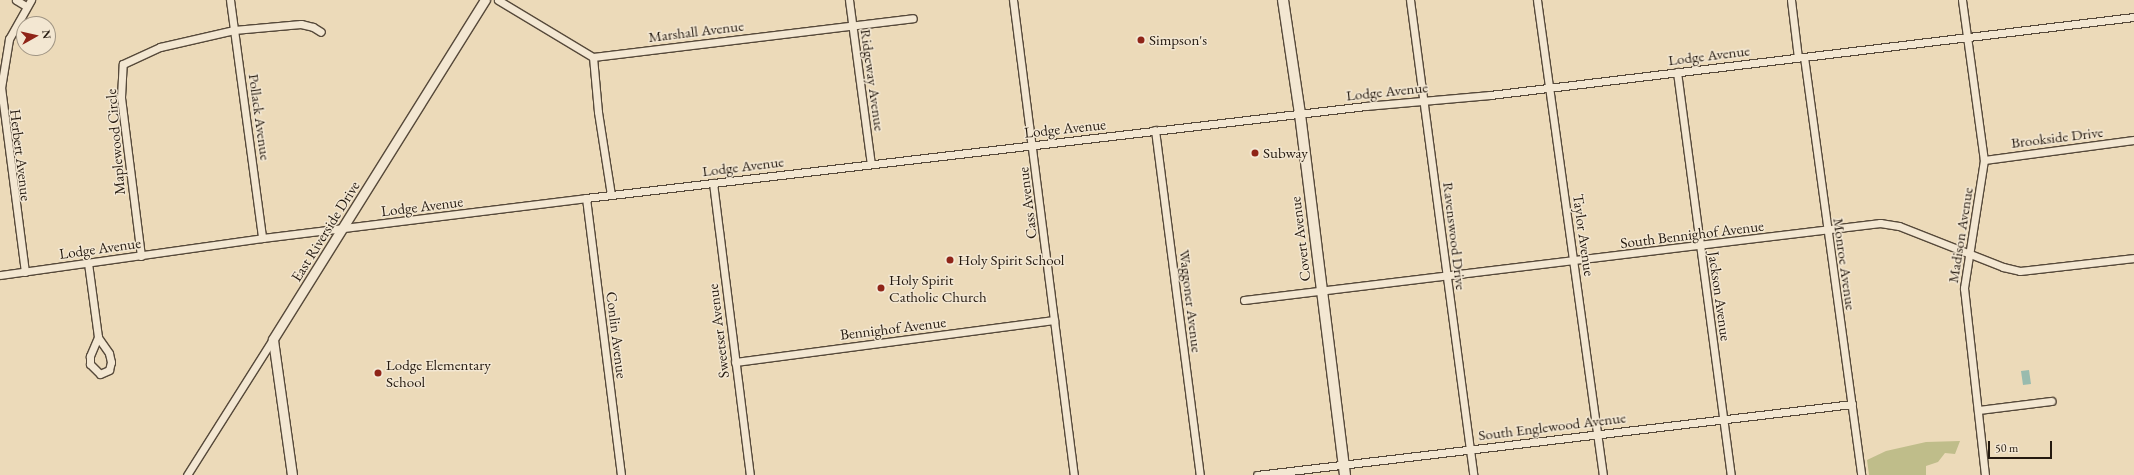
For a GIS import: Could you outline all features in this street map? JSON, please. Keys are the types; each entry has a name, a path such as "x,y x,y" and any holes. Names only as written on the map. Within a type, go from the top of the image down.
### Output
{"main road":[{"name":"Covert Avenue","path":"1283,0 1300,114 1345,475"}],"street":[{"path":"16,0 26,6"},
{"name":"Herbert Avenue","path":"25,272 1,88 6,50 26,6 31,0"},
{"name":"Pollack Avenue","path":"230,0 262,238"},
{"name":"East Riverside Drive","path":"187,475 344,228 486,0"},
{"path":"498,0 594,57 598,112 611,195"},
{"name":"Ridgeway Avenue","path":"849,0 871,164"},
{"name":"Cass Avenue","path":"1013,0 1033,144 1074,475"},
{"name":"Ravenswood Drive","path":"1410,0 1473,475"},
{"name":"Taylor Avenue","path":"1537,0 1575,260 1603,475"},
{"name":"Monroe Avenue","path":"1791,0 1827,230 1861,475"},
{"name":"Madison Avenue","path":"1962,0 1984,160 1968,253 1964,299 1978,410 1984,475"},
{"name":"Lodge Avenue","path":"0,275 262,238 586,198 1033,144 1424,99 1550,87 1801,58 2134,17"},
{"name":"Marshall Avenue","path":"594,57 913,18"},
{"name":"Maplewood Circle","path":"141,256 121,97 123,64 160,47 234,30 300,24 313,27 322,32"},
{"name":"Jackson Avenue","path":"1677,72 1731,475"},
{"name":"Waggoner Avenue","path":"1155,130 1200,475"},
{"name":"Brookside Drive","path":"1984,160 2134,140"},
{"name":"Sweetser Avenue","path":"713,183 750,475"},
{"name":"Conlin Avenue","path":"586,198 621,475"},
{"name":"South Bennighof Avenue","path":"1244,300 1887,224 1899,226 1968,253 2020,271 2134,258"},
{"path":"88,263 98,337 109,353 111,362 109,370 100,374 92,369 89,360 98,337"},
{"name":"Bennighof Avenue","path":"735,362 1054,320"},
{"path":"273,339 292,475"},
{"path":"1978,410 2051,402"},
{"name":"South Englewood Avenue","path":"1256,475 1852,404"}],"shaded area":[{"path":"2029,370 2031,384 2023,385 2021,371"},
{"path":"1960,441 1955,454 1945,453 1938,462 1926,466 1926,475 1869,475 1867,460 1886,451 1926,442"}],"place":[{"name":"Simpson's","path":"1141,40"},
{"name":"Subway","path":"1255,153"},
{"name":"Holy Spirit School","path":"950,260"},
{"name":"Holy Spirit Catholic Church","path":"881,288"},
{"name":"Lodge Elementary School","path":"378,373"}]}
